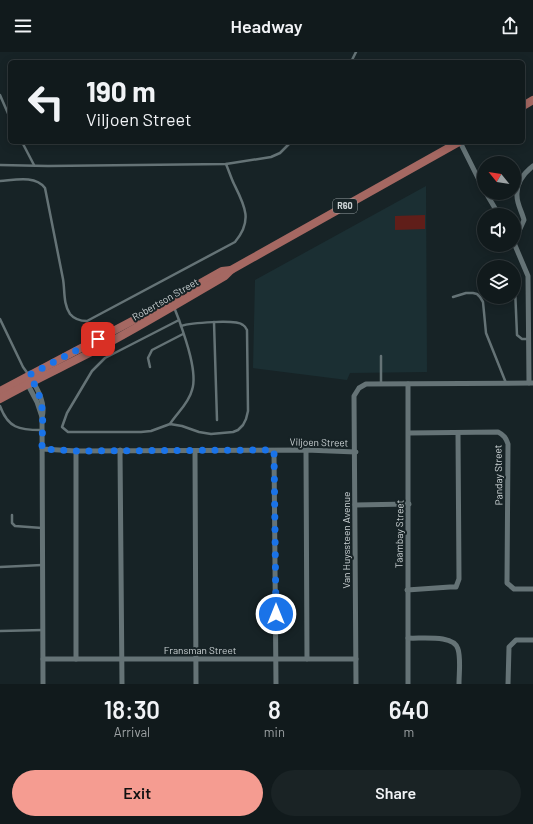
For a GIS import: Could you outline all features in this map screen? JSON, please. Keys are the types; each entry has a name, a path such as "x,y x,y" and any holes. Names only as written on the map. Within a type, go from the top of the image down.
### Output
{"main road":[{"name":"Robertson Street","path":"0,392 102,346 171,303 225,276 231,270 455,144"},
{"name":"Robertson Street","path":"0,398 28,379"}],"street":[{"path":"460,144 477,177"},
{"path":"521,208 517,195 518,186 522,176 533,166"},
{"path":"521,209 524,220 521,228"},
{"path":"381,384 531,383 529,339 531,295 528,276 518,252"},
{"path":"28,379 42,417 43,684"},
{"name":"Van Huyssteen Avenue","path":"356,684 356,452 354,396 363,385 381,384"},
{"name":"Taambay Street","path":"408,384 408,684"},
{"name":"Panday Street","path":"409,433 498,432 506,438 508,444 507,584 514,589 533,589"},
{"path":"407,590 456,587 458,583 458,433"},
{"name":"Viljoen Street","path":"42,449 76,451 306,450 356,452"},
{"path":"120,450 122,684"},
{"path":"274,450 276,684"},
{"path":"306,450 307,659"},
{"path":"76,451 76,659"},
{"path":"195,451 196,684"},
{"path":"355,505 409,504"},
{"path":"408,638 446,639 455,643 459,653 459,684"},
{"path":"508,684 509,647 516,640 533,640"},
{"name":"Fransman Street","path":"43,659 356,659"}],"lane":[{"path":"0,95 8,113"},
{"path":"23,144 34,165"},
{"path":"0,165 226,164 271,157 280,153 289,144"},
{"path":"0,181 33,180 40,182 45,188 67,308 70,314 78,320 87,321 235,242 243,230 246,221 245,208 226,164"},
{"path":"453,297 466,293 473,293 480,297 483,302 486,332 506,383"},
{"path":"170,424 185,404 193,390 194,381 193,369 181,326 171,303"},
{"path":"516,304 517,335 522,339 529,339"},
{"path":"0,319 28,379"},
{"path":"179,320 105,358 95,366 67,413 62,427 68,432 141,432 151,431 170,424 182,426 199,432 223,433 238,430 246,419 248,411 247,330 243,324 240,323 192,323 181,326"},
{"path":"214,322 217,420"},
{"path":"150,367 148,358 152,350 183,334"},
{"path":"381,356 381,384"},
{"path":"23,367 28,379"},
{"path":"0,406 10,423 15,427 26,430 42,430"},
{"path":"12,515 12,524 15,526 42,528"},
{"path":"0,566 43,565"},
{"path":"0,631 43,630"}],"shaded area":[{"path":"426,186 427,372 350,373 347,380 253,368 255,280"},
{"path":"425,215 425,229 395,230 395,216"}],"route":[{"path":"98,339 29,375 41,398 43,413 42,449 76,451 274,450 276,614"}]}
